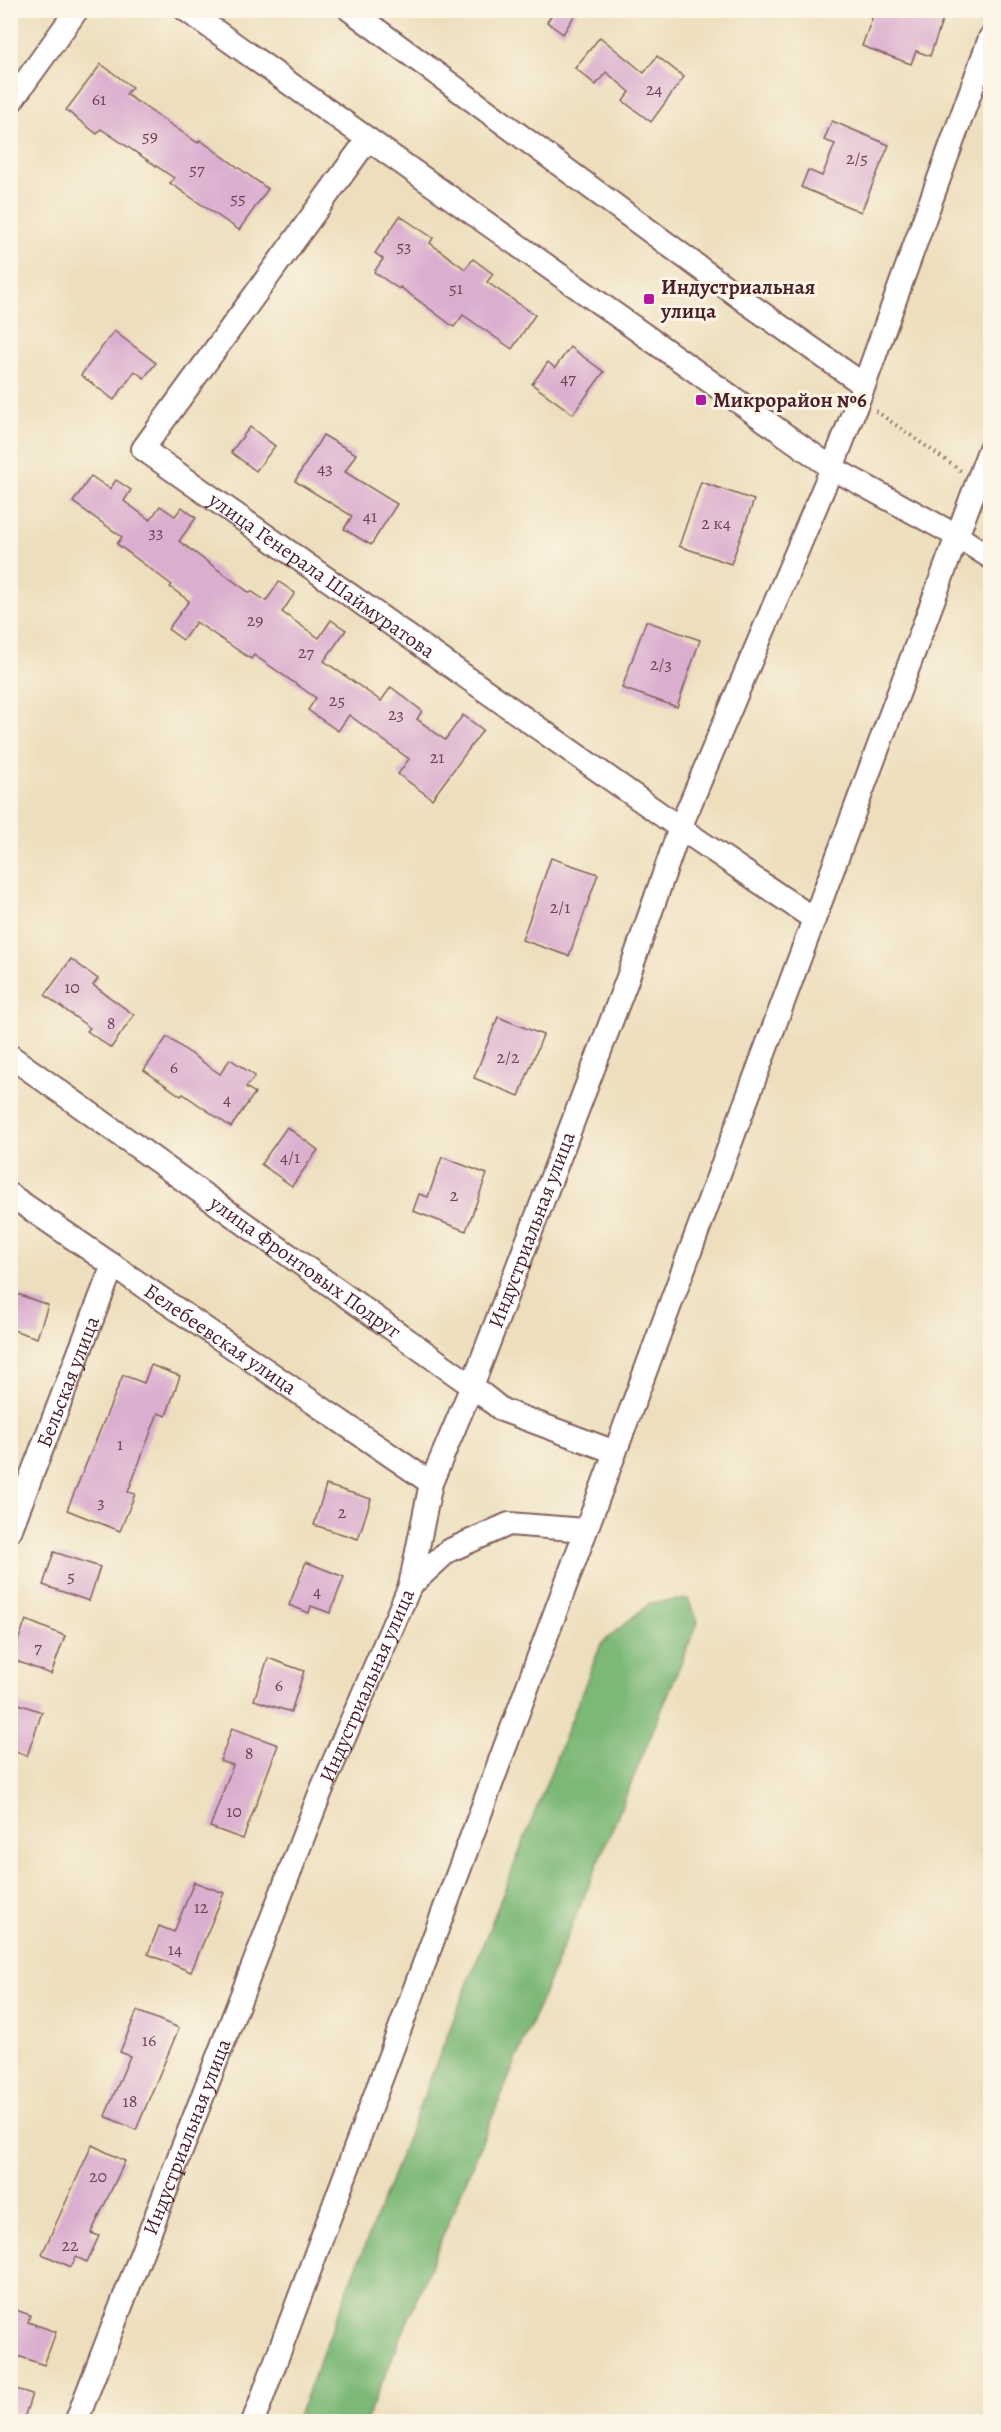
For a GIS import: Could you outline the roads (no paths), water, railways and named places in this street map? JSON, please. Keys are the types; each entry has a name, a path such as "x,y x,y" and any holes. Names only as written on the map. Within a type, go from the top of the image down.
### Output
{"street":[{"path":"10,103 77,10"},
{"path":"186,10 305,97 368,139 832,468 957,536 990,557"},
{"path":"351,10 736,295 861,392"},
{"name":"Индустриальная улица","path":"76,2421 321,1791 410,1586 431,1483 471,1386 627,980 680,828 832,468 990,38"},
{"name":"улица Генерала Шаймуратова","path":"368,139 143,449 680,828 814,919"},
{"path":"253,2421 990,448"},
{"name":"улица Фронтовых Подруг","path":"10,1056 502,1410 615,1452"},
{"name":"Белебеевская улица","path":"10,1195 431,1483"},
{"name":"Бельская улица","path":"10,1531 113,1265"},
{"path":"410,1586 448,1551 509,1524 585,1530"}],"place":[{"name":"Индустриальная улица","path":"649,299"},
{"name":"Микрорайон №6","path":"701,400"}]}
